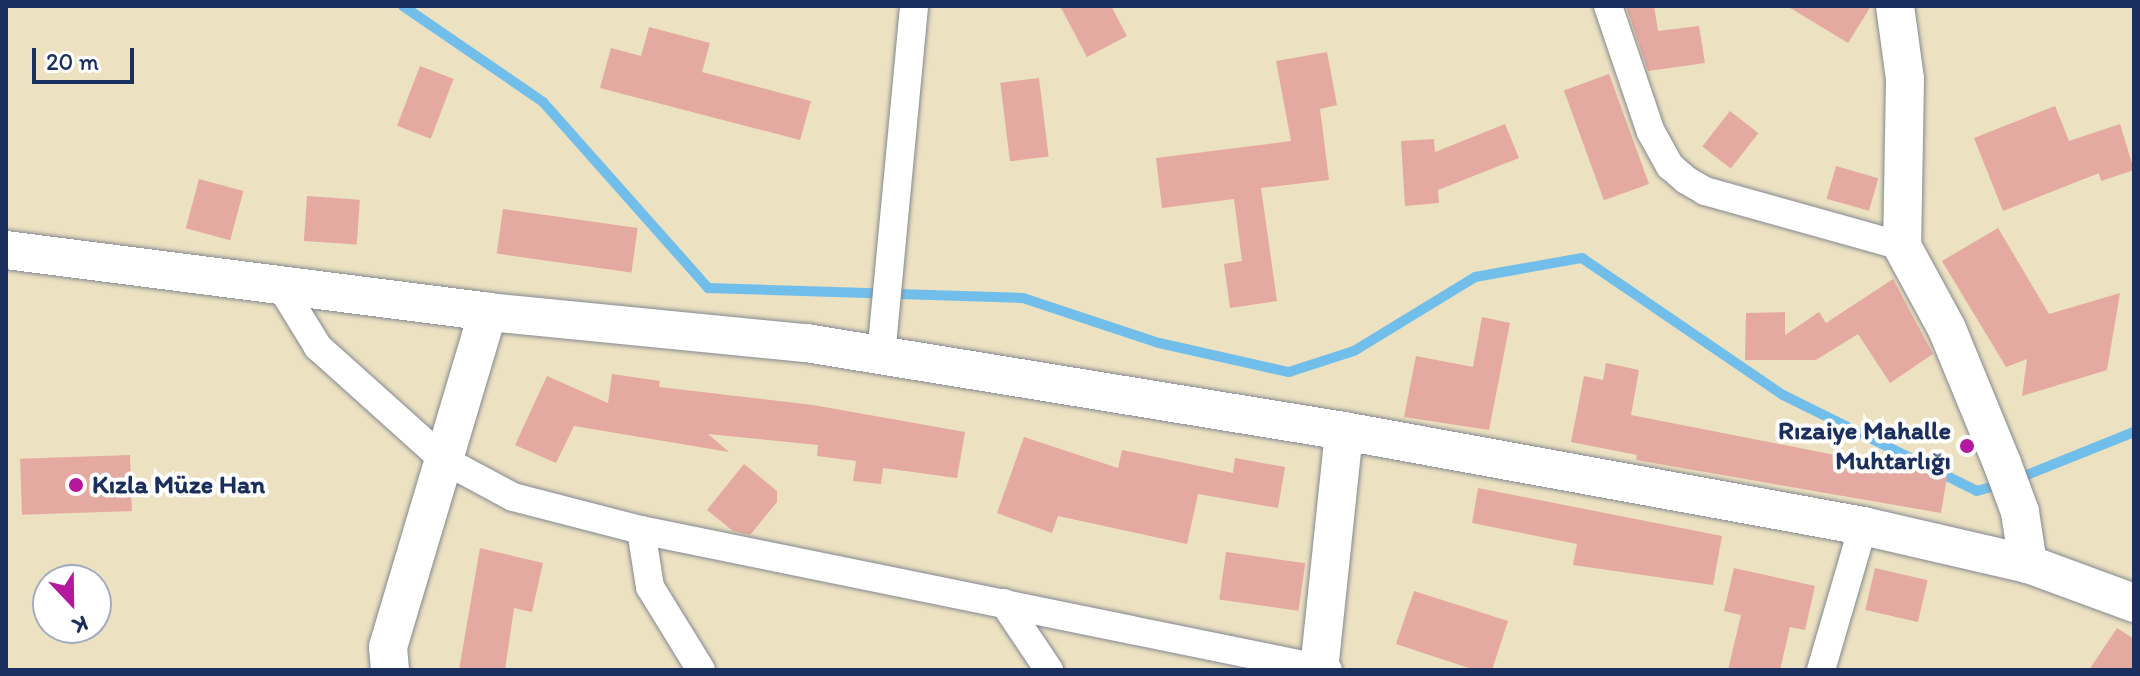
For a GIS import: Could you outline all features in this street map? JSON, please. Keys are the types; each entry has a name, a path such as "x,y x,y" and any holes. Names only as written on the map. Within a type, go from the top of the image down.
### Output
{"street":[{"path":"881,356 914,6"},
{"path":"1608,6 1660,152 1686,180 1705,191 1902,246"},
{"path":"1895,6 1905,79 1902,246 1947,329 2002,463 2020,512 2028,564"},
{"path":"6,250 488,312 806,343 1344,431 1863,526 2028,564 2134,603"},
{"path":"280,285 318,347 444,460 513,497 641,530 1322,669 1344,431"},
{"path":"390,670 388,647 488,312"},
{"path":"1821,670 1863,526"},
{"path":"641,530 650,587 701,670"},
{"path":"1004,603 1049,670"}],"building":[{"path":"1060,6 1111,6 1127,36 1087,57"},
{"path":"1626,6 1654,6 1658,31 1699,26 1705,63 1648,71"},
{"path":"1787,6 1871,6 1848,43"},
{"path":"649,27 710,43 702,72 811,101 800,140 600,88 611,48 641,56"},
{"path":"1327,52 1337,105 1320,109 1329,180 1261,188 1277,301 1230,308 1224,264 1242,261 1234,199 1162,208 1156,158 1291,141 1276,61"},
{"path":"420,66 454,79 431,139 397,126"},
{"path":"1609,74 1649,184 1604,200 1564,90"},
{"path":"1039,78 1049,156 1010,161 1000,83"},
{"path":"2055,106 2069,141 2120,124 2134,170 2101,181 2099,173 2003,211 1974,138"},
{"path":"1730,111 1758,133 1731,169 1702,146"},
{"path":"1505,124 1519,158 1438,190 1439,203 1405,206 1401,141 1434,139 1435,152"},
{"path":"1836,166 1878,178 1869,211 1827,199"},
{"path":"199,179 243,191 230,240 186,228"},
{"path":"307,196 360,200 357,245 304,241"},
{"path":"503,209 638,228 631,272 497,254"},
{"path":"1998,228 2049,314 2120,293 2107,370 2022,396 2027,359 2006,367 1942,261"},
{"path":"1893,279 1933,354 1890,383 1858,334 1816,360 1745,360 1746,313 1785,312 1785,335 1819,312 1826,323"},
{"path":"1482,317 1510,323 1489,430 1404,417 1416,356 1473,367"},
{"path":"1606,363 1639,370 1631,415 1947,477 1941,513 1636,460 1637,455 1571,442 1584,376 1603,380"},
{"path":"612,374 660,381 659,387 813,405 965,432 957,478 883,468 881,484 853,481 856,461 817,456 818,445 708,434 729,452 574,426 556,463 515,445 547,376 608,403"},
{"path":"1024,437 1118,468 1122,450 1233,473 1235,458 1285,467 1278,508 1198,494 1187,544 1058,516 1052,533 997,513"},
{"name":"Kızla Müze Han","path":"130,455 132,511 22,515 20,459"},
{"path":"744,464 777,491 777,502 750,535 733,531 707,510"},
{"path":"1478,488 1722,536 1713,585 1573,565 1577,544 1472,523"},
{"path":"480,548 543,563 532,612 514,608 505,670 459,670"},
{"path":"1226,552 1305,563 1299,611 1219,600"},
{"path":"1734,568 1815,586 1805,630 1790,627 1780,670 1728,670 1741,615 1724,611"},
{"path":"1875,568 1928,580 1918,622 1865,610"},
{"path":"1414,591 1508,621 1492,670 1475,670 1396,644"},
{"path":"2117,628 2134,639 2134,670 2089,670"}],"waterway":[{"path":"403,6 543,102 708,288 1023,298 1159,343 1289,372 1354,351 1475,277 1582,258 1783,395 1977,491 2002,484"},
{"path":"2017,479 2134,432"}],"place":[{"name":"Rızaiye Mahalle Muhtarlığı","path":"1967,446"},
{"name":"Kızla Müze Han","path":"76,485"}]}
